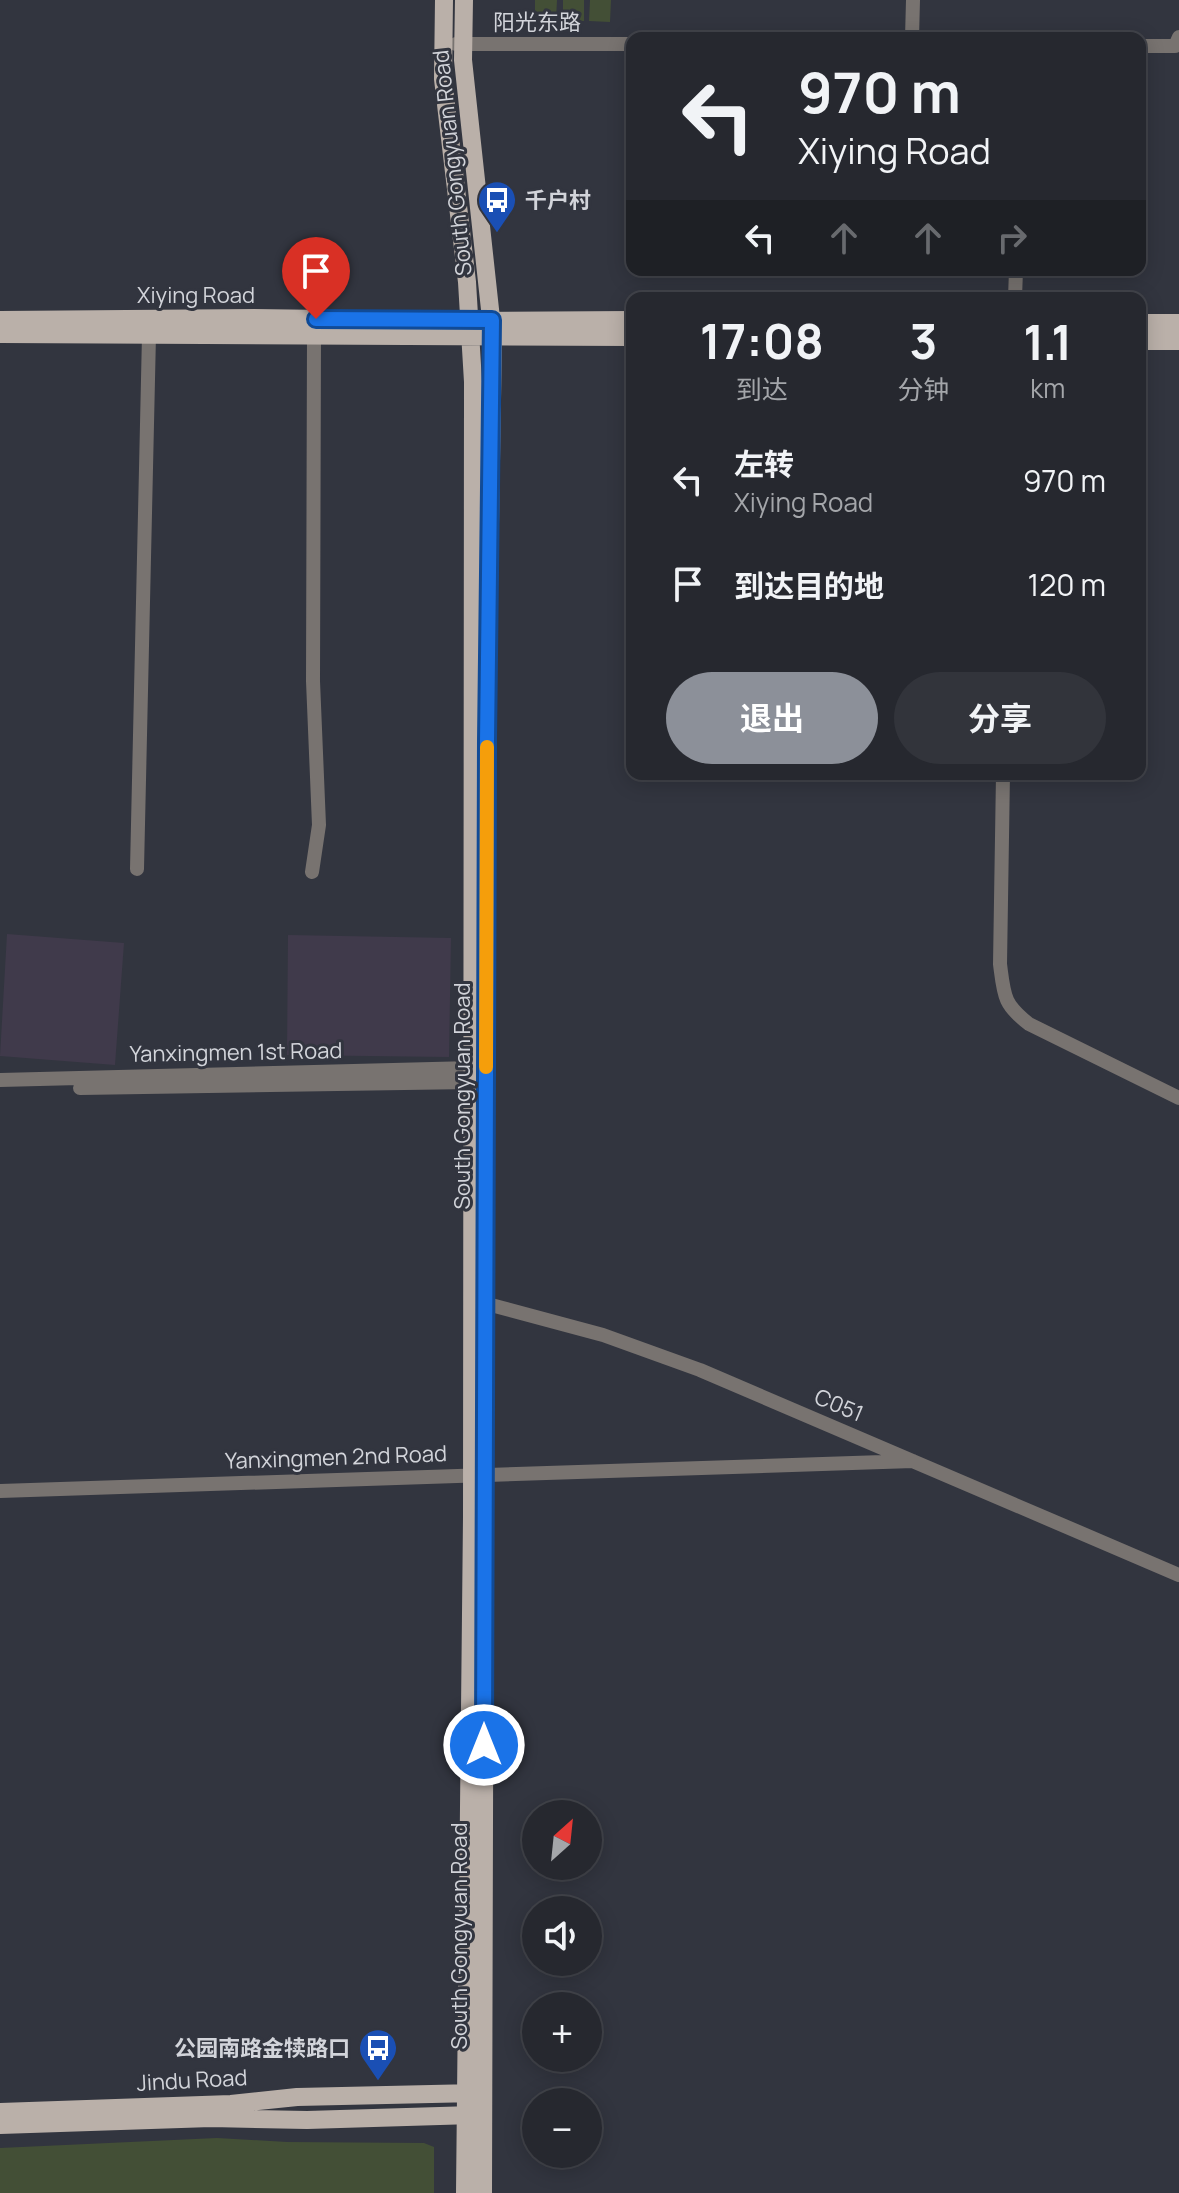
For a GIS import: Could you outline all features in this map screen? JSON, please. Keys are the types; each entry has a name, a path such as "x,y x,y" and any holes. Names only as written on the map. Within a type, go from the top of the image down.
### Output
{"main road":[{"name":"South Gongyuan Road","path":"444,0 443,79 470,330 472,1075 479,1473 474,2093 465,2193"},
{"name":"South Gongyuan Road","path":"464,0 464,44 492,329 478,1302"},
{"name":"Xiying Road","path":"0,320 254,318 470,330"},
{"name":"Xiying Road","path":"0,334 314,336 626,320"},
{"path":"1146,323 1179,323"},
{"name":"Xiying Road","path":"492,329 626,337"},
{"path":"1146,341 1179,341"},
{"name":"Jindu Road","path":"0,2112 231,2104 310,2096 474,2093"},
{"name":"South Gongyuan Road","path":"473,2116 483,2193"},
{"name":"Jindu Road","path":"0,2125 211,2118 307,2120 473,2116"}],"street":[{"path":"912,32 913,0"},
{"path":"1146,45 1177,41"},
{"name":"阳光东路","path":"442,45 626,44"},
{"path":"137,869 149,335"},
{"path":"312,872 319,825 313,681 314,336"},
{"path":"1003,780 1000,964 1003,992 1011,1010 1029,1024 1179,1098"},
{"name":"Yanxingmen 1st Road","path":"0,1080 472,1075"},
{"name":"Yanxingmen 1st Road","path":"0,1089 472,1075"},
{"name":"C051","path":"478,1302 603,1335 700,1370 1179,1575"},
{"name":"Yanxingmen 2nd Road","path":"0,1491 913,1461"}],"shaded area":[{"path":"7,934 124,943 115,1065 0,1056"},
{"path":"288,935 451,938 449,1057 287,1055"}],"green space":[{"path":"535,0 557,0 556,20 535,19"},
{"path":"563,0 584,0 584,21 563,21"},
{"path":"590,0 611,0 610,22 589,21"},
{"path":"217,2138 424,2143 434,2147 434,2193 0,2193 0,2148"}],"slow traffic":[{"path":"486,1067 487,747"}],"place":[{"name":"千户村","path":"497,234"},
{"name":"公园南路金犊路口","path":"378,2082"}],"route":[{"path":"316,319 492,320 487,741 484,1745"}]}
